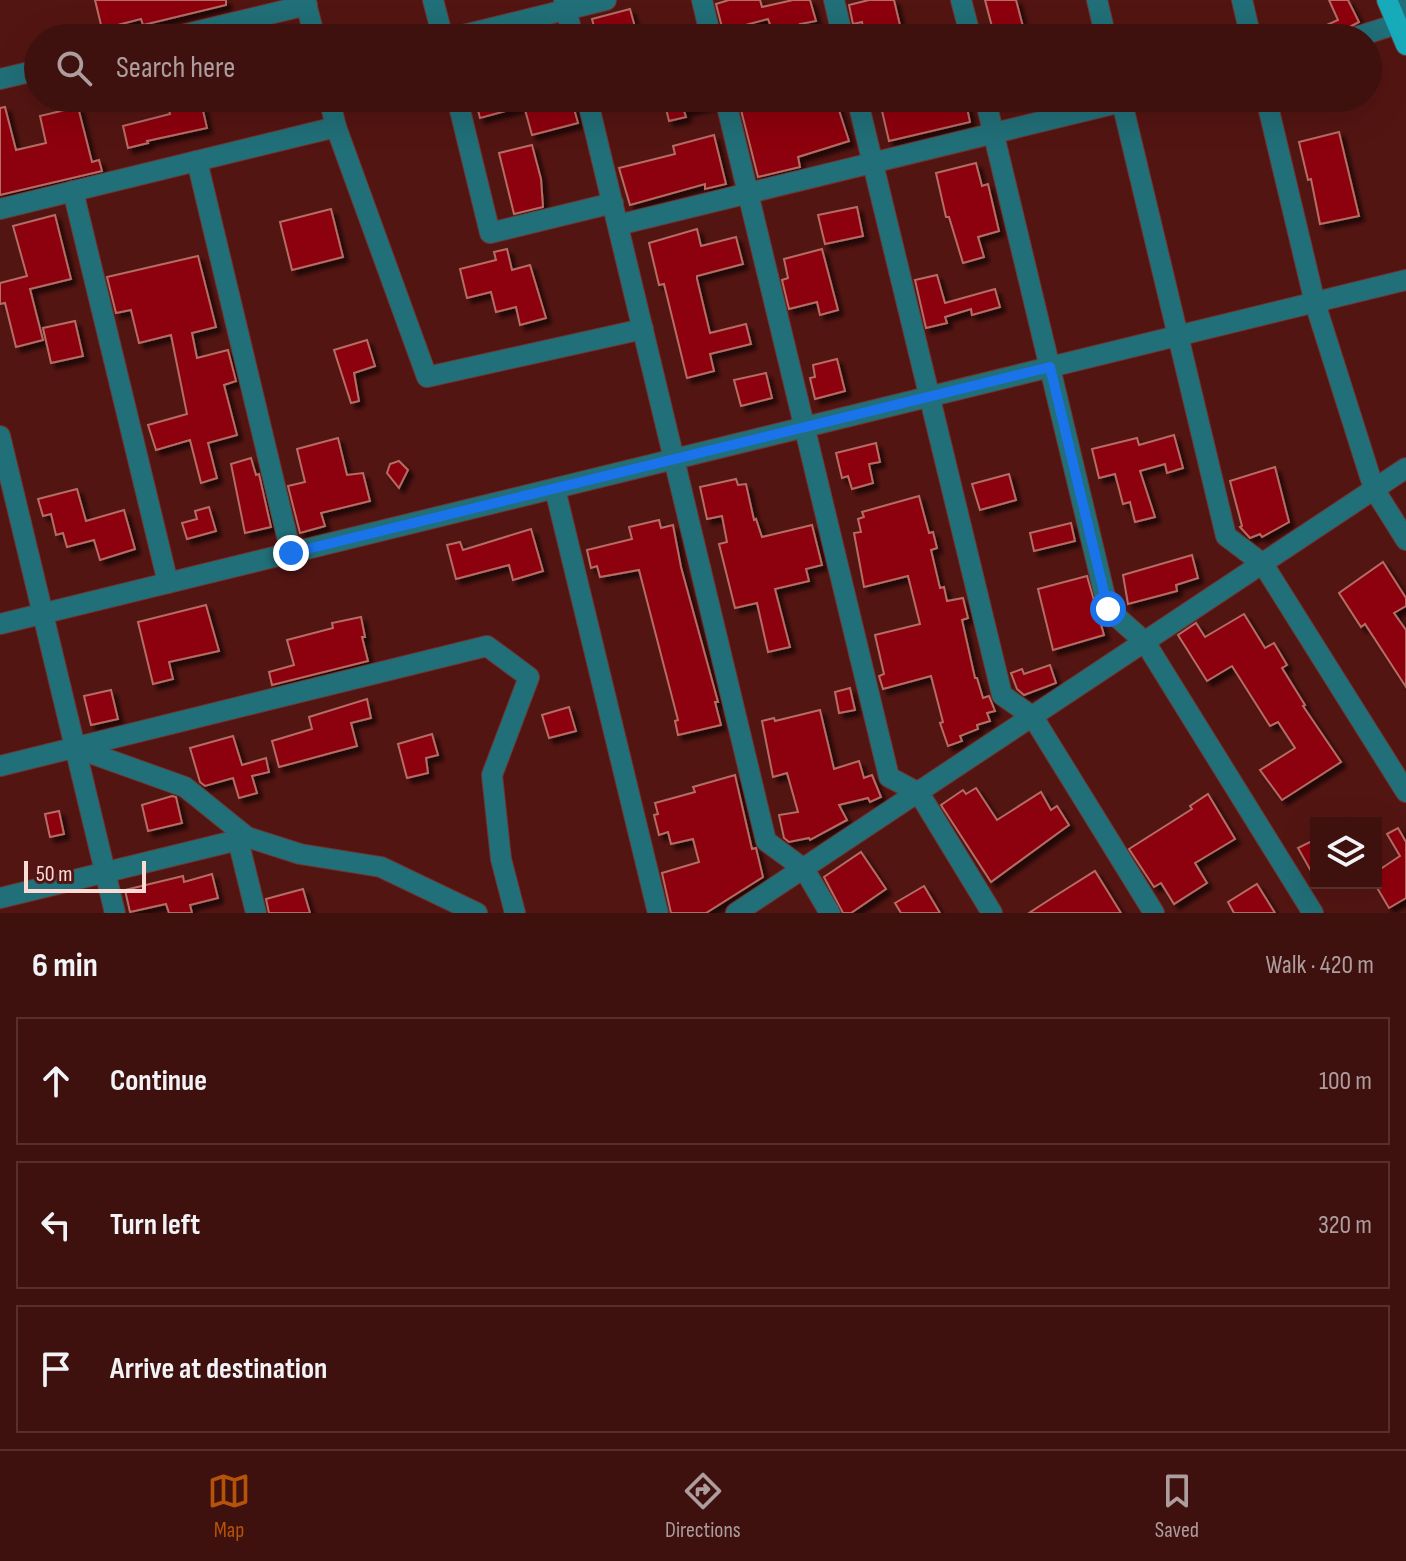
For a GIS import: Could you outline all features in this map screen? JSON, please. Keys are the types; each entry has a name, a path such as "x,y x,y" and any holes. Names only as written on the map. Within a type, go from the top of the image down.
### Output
{"main road":[{"path":"1387,0 1402,15 1406,45"}],"street":[{"path":"433,0 439,24"},
{"path":"499,24 565,5 606,0"},
{"path":"702,0 708,24"},
{"path":"834,0 840,24"},
{"path":"961,0 967,24"},
{"path":"1097,0 1103,24"},
{"path":"1242,0 1248,24"},
{"path":"223,24 306,2 312,24"},
{"path":"1382,24 1402,15"},
{"path":"0,79 24,73"},
{"path":"332,112 427,377 643,329"},
{"path":"460,112 490,233 613,203"},
{"path":"590,112 766,841 804,869 830,913"},
{"path":"728,112 889,777 919,793 992,913"},
{"path":"860,112 1002,695 1033,717 1154,913"},
{"path":"989,112 1108,609 1145,642 1313,913"},
{"path":"618,225 1076,112"},
{"path":"1130,112 1178,336 1226,536 1263,564 1406,792"},
{"path":"1269,112 1315,303 1374,489 1406,540"},
{"path":"0,209 336,127"},
{"path":"197,161 291,553"},
{"path":"73,191 168,583"},
{"path":"0,624 1406,280"},
{"path":"0,436 115,913"},
{"path":"736,913 1406,468"},
{"path":"555,489 658,913"},
{"path":"0,766 487,646 529,677 492,775 501,859 515,913"},
{"path":"75,748 185,787 247,837 300,854 381,867 477,913"},
{"path":"0,898 238,840 256,913"}],"building":[{"path":"95,0 226,0 226,5 147,24 143,24 141,19 122,24 101,24"},
{"path":"729,0 760,0 762,7 793,0 810,0 816,21 770,24 768,19 749,24 721,24 716,4"},
{"path":"869,0 894,0 900,24 853,24 849,5"},
{"path":"985,0 1016,0 1022,24 991,24"},
{"path":"1329,0 1348,0 1359,22 1329,24 1338,20"},
{"path":"630,9 634,24 593,24 592,19"},
{"path":"5,107 16,150 46,143 40,116 79,112 92,162 99,160 102,171 0,195 0,108"},
{"path":"203,112 207,128 128,148 123,126 170,114"},
{"path":"478,112 502,112 480,118"},
{"path":"526,112 575,112 578,123 532,135"},
{"path":"667,112 684,112 686,117 669,121"},
{"path":"742,112 840,112 849,141 798,157 800,167 758,177"},
{"path":"882,112 968,112 970,122 889,141"},
{"path":"1339,132 1359,216 1320,224 1311,179 1308,180 1299,142"},
{"path":"714,135 726,184 705,189 705,184 630,205 619,168 675,154 673,146"},
{"path":"532,145 541,179 543,207 514,214 499,153"},
{"path":"976,163 982,186 988,184 999,231 978,237 984,257 963,263 949,217 946,217 936,173"},
{"path":"857,207 863,236 825,244 818,215"},
{"path":"331,209 343,257 292,270 280,222"},
{"path":"55,215 71,279 30,289 43,340 16,347 5,303 0,304 0,283 27,276 13,226"},
{"path":"697,229 701,246 736,237 743,264 697,276 710,333 746,324 751,344 710,354 714,371 687,378 664,284 659,285 649,243"},
{"path":"507,249 512,270 530,265 546,318 520,325 516,307 496,312 491,292 467,298 460,269 496,260 494,252"},
{"path":"822,249 838,310 820,315 817,302 789,309 782,280 788,278 784,259"},
{"path":"198,256 216,327 192,333 197,358 228,350 236,381 224,385 237,435 208,443 217,478 201,483 190,440 156,450 148,425 187,414 171,335 139,343 131,310 116,313 107,277"},
{"path":"937,275 945,303 995,289 1000,307 972,315 971,309 945,317 947,323 926,328 915,280"},
{"path":"75,321 83,356 51,363 43,328"},
{"path":"367,340 375,366 354,373 359,401 351,403 334,350"},
{"path":"837,359 845,391 815,399 810,378 815,377 813,365"},
{"path":"766,373 772,398 741,406 734,380"},
{"path":"1174,435 1183,468 1167,473 1165,464 1140,471 1155,517 1135,522 1130,502 1123,504 1115,474 1099,478 1092,449 1137,438 1139,445"},
{"path":"338,438 347,475 363,473 370,501 321,513 325,526 300,533 288,486 305,482 297,449"},
{"path":"876,443 880,462 869,464 873,483 852,489 848,476 842,478 836,453"},
{"path":"251,458 256,475 259,474 271,527 245,533 231,464"},
{"path":"399,461 408,470 399,488 387,473 390,464"},
{"path":"1275,467 1289,522 1262,537 1260,534 1250,538 1240,527 1230,481"},
{"path":"1009,474 1016,500 980,510 972,484"},
{"path":"736,479 738,485 746,484 754,520 762,537 812,525 822,565 806,569 809,581 775,589 790,647 768,652 757,603 735,608 719,544 727,542 722,516 707,519 700,487"},
{"path":"77,489 86,521 124,510 135,549 100,560 94,540 67,547 63,533 56,535 51,514 43,516 38,499"},
{"path":"919,496 929,533 933,532 937,548 931,550 940,588 944,587 947,601 963,598 968,618 962,620 975,678 983,698 989,696 995,711 987,713 990,721 977,725 978,729 960,736 962,741 948,746 931,676 883,689 879,676 884,674 875,635 920,624 908,576 864,587 854,533 861,532 858,519 864,517 862,512"},
{"path":"209,507 216,531 187,539 182,523 197,519 195,511"},
{"path":"659,520 661,528 673,525 681,567 718,702 715,702 721,725 678,735 675,721 678,720 639,570 600,577 597,566 591,568 587,550 632,539 629,527"},
{"path":"1071,523 1075,541 1034,551 1030,533"},
{"path":"531,529 543,571 513,580 509,565 456,579 447,545 460,542 463,550"},
{"path":"1192,555 1198,578 1176,585 1177,591 1128,604 1123,575"},
{"path":"1383,562 1406,598 1406,606 1394,613 1406,630 1406,687 1365,624 1361,627 1339,593"},
{"path":"1087,576 1104,635 1053,650 1038,589"},
{"path":"206,605 219,651 169,662 173,679 153,684 138,622"},
{"path":"1244,614 1265,648 1274,643 1287,665 1282,668 1303,706 1341,762 1282,800 1260,770 1295,748 1278,722 1270,726 1232,666 1207,681 1178,635 1196,623 1205,637"},
{"path":"361,617 368,661 272,685 269,672 294,665 287,640 333,628 332,623"},
{"path":"1050,665 1056,683 1024,695 1017,689 1011,673 1022,669 1024,674"},
{"path":"850,688 855,710 839,713 835,692"},
{"path":"111,690 118,719 91,725 84,696"},
{"path":"367,699 371,718 351,723 357,746 279,767 272,741 312,729 309,717"},
{"path":"569,707 576,731 549,738 542,715"},
{"path":"820,710 834,769 859,761 864,778 872,775 881,797 870,802 868,798 839,805 847,820 810,840 789,842 784,838 779,815 798,812 787,773 773,777 762,721 774,718 775,721"},
{"path":"432,734 438,755 426,758 428,773 407,778 398,744"},
{"path":"233,736 242,765 266,758 269,772 252,776 257,793 239,798 233,778 205,786 200,782 190,748"},
{"path":"735,775 752,849 756,848 763,877 706,913 671,913 662,873 699,862 693,839 671,844 668,832 659,835 654,815 658,814 655,803 695,792 693,787"},
{"path":"976,788 997,820 1041,792 1051,810 1057,806 1069,825 991,882 941,805 963,790 966,794"},
{"path":"1208,794 1235,839 1195,863 1207,883 1174,904 1161,883 1154,887 1129,849 1192,809 1190,806"},
{"path":"176,797 182,823 148,831 142,805"},
{"path":"59,811 64,834 50,837 45,814"},
{"path":"1398,828 1406,842 1406,898 1389,908 1378,889 1382,889 1382,868 1400,856 1387,834"},
{"path":"1310,842 1310,869 1298,848"},
{"path":"861,852 886,889 851,913 843,913 824,877"},
{"path":"1095,871 1121,913 1029,913 1052,898"},
{"path":"212,874 218,898 190,905 192,913 169,913 166,904 130,912 125,890 183,876 184,882"},
{"path":"1257,884 1275,913 1234,913 1228,902"},
{"path":"924,886 940,913 901,913 895,903"},
{"path":"303,889 310,913 269,913 266,899"}],"route":[{"path":"291,553 1050,367 1108,609"}]}
